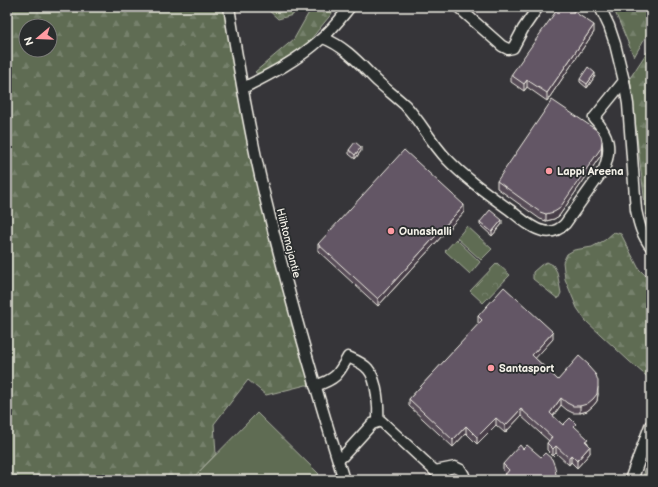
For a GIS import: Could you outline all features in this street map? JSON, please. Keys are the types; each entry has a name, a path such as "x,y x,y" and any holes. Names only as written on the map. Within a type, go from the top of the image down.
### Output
{"street":[{"name":"Hiihtomajantie","path":"230,7 243,88 265,197 294,311 344,480"},
{"path":"243,88 301,55 323,38 350,7"},
{"path":"458,7 502,46 508,49 513,48 523,29 538,7"},
{"path":"600,7 609,26 620,61 628,104 636,210 642,233 651,247"},
{"path":"323,38 340,47 405,106 439,149 453,164 519,217 542,231 552,231 561,228 604,169 608,156 608,145 601,126 594,118 624,81"},
{"path":"316,386 335,377 348,357 362,364 370,372 375,382 378,421"},
{"path":"338,459 344,456 372,424 381,421 435,471 448,480"},
{"path":"631,480 651,426"},
{"path":"435,471 455,467 461,470 464,475 463,480"}],"green space":[{"path":"7,7 229,7 239,68 315,386 306,385 266,395 248,380 214,424 216,454 191,480 7,480"},
{"path":"265,7 295,7 293,15 278,19"},
{"path":"312,7 337,7 307,44 259,75 255,72 294,39"},
{"path":"613,7 651,7 651,27 634,57"},
{"path":"651,46 651,227 646,213 630,78"},
{"path":"467,226 492,249 481,260 457,238"},
{"path":"614,232 621,234 639,269 651,281 651,380 586,321 577,308 565,279 563,262 567,254 574,250 592,247 605,240"},
{"path":"456,239 480,262 470,274 445,251"},
{"path":"547,262 553,265 557,272 561,293 558,299 533,279 533,272"},
{"path":"497,263 510,275 483,303 470,291"},
{"path":"257,413 319,474 313,480 191,480"},
{"path":"651,451 651,480 642,480"}],"building":[{"path":"559,7 567,7 594,25 547,93 527,80 524,84 511,75"},
{"path":"588,67 595,73 587,84 580,79"},
{"name":"Lappi Areena","path":"552,100 598,131 602,141 601,148 559,209 546,214 540,212 497,181"},
{"path":"355,142 361,147 355,155 349,150"},
{"name":"Ounashalli","path":"404,150 464,205 378,299 318,244"},
{"path":"490,210 502,220 492,232 480,222"},
{"name":"Santasport","path":"504,287 553,332 532,355 558,380 579,356 589,365 588,366 596,375 598,381 597,394 587,404 573,406 561,398 550,413 563,425 570,418 576,424 574,426 588,439 585,441 590,446 577,461 571,455 569,458 556,446 553,449 547,443 552,437 521,409 505,426 496,418 477,437 466,426 453,440 409,399 482,320 478,316"},
{"path":"520,445 523,449 527,445 541,457 545,453 552,459 555,467 555,480 511,480 505,475 509,470 503,464"}],"place":[{"name":"Lappi Areena","path":"549,171"},
{"name":"Ounashalli","path":"391,231"},
{"name":"Santasport","path":"491,368"}]}
